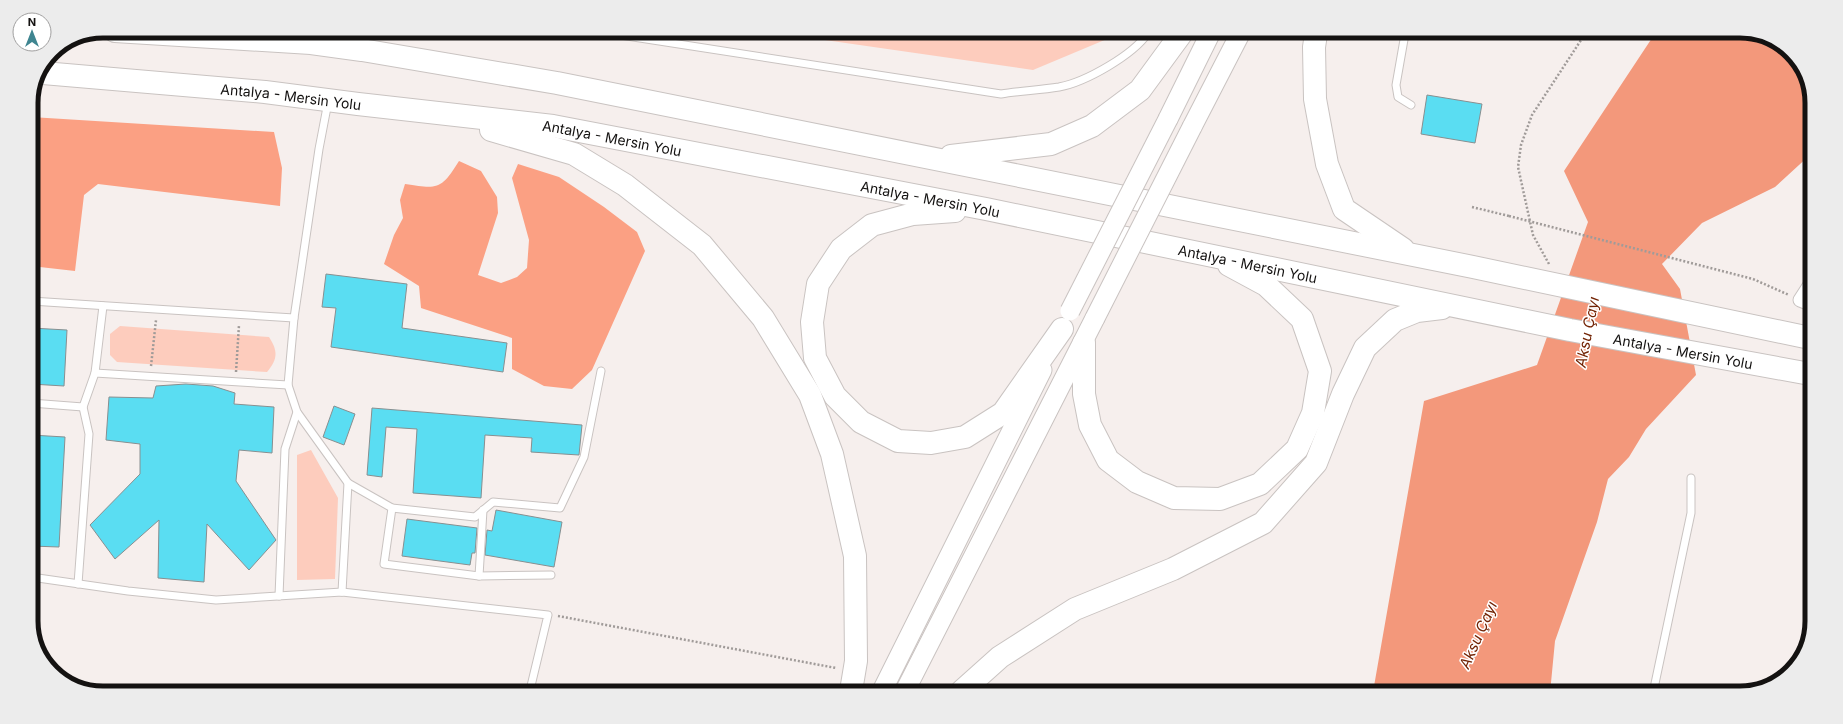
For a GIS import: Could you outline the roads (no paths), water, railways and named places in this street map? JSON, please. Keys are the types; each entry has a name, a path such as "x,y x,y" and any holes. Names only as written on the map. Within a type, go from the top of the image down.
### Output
{"highway":[{"path":"269,38 361,41 556,83 1473,267 1805,337"},
{"path":"931,159 1051,144 1092,126 1140,90 1178,38"},
{"path":"1315,38 1314,47 1315,99 1327,164 1344,209 1413,255"},
{"name":"Antalya - Mersin Yolu","path":"46,73 265,92 554,126 986,209 1570,330 1805,373"},
{"path":"418,110 574,154 625,185 702,245 763,318 810,396 832,454 855,556 856,661 852,682"},
{"path":"986,209 913,214 872,225 841,249 818,284 812,322 815,358 835,396 861,422 898,441 931,443 965,437 1003,413 1066,320"},
{"path":"1084,343 1084,394 1090,425 1108,460 1137,482 1174,498 1220,499 1260,484 1297,449 1314,412 1320,371 1302,320 1266,285 1209,254"},
{"path":"968,686 1000,657 1075,609 1173,569 1263,523 1316,463 1343,394 1365,348 1395,320 1417,311 1458,306"}],"main road":[{"path":"884,686 1208,38"},
{"path":"908,686 1084,343 1095,318 1238,38"}],"lane":[{"path":"641,38 1001,94 1061,87 1102,71 1142,43 1145,38"},
{"path":"1404,38 1396,85 1398,97 1411,105"},
{"path":"328,100 319,149 294,318 288,385 297,412 348,483 392,508 474,517 493,502 560,508 584,457 601,371"},
{"path":"38,301 294,318"},
{"path":"78,584 89,434 83,407 95,373 103,306"},
{"path":"95,373 288,385"},
{"path":"38,404 83,407"},
{"path":"279,596 285,449 297,412"},
{"path":"1654,686 1691,513 1691,478"},
{"path":"342,592 348,483"},
{"path":"392,508 384,564 479,576 551,575"},
{"path":"479,576 483,510"},
{"path":"38,578 216,600 342,592 548,615 531,686"}],"water":[{"name":"Aksu Çayı","path":"1652,38 1740,38 1761,41 1780,51 1792,63 1802,82 1805,99 1805,160 1775,187 1702,223 1662,264 1680,289 1696,375 1646,429 1629,457 1608,479 1597,522 1555,641 1551,686 1374,686 1424,401 1537,365 1588,222 1564,171"}]}
